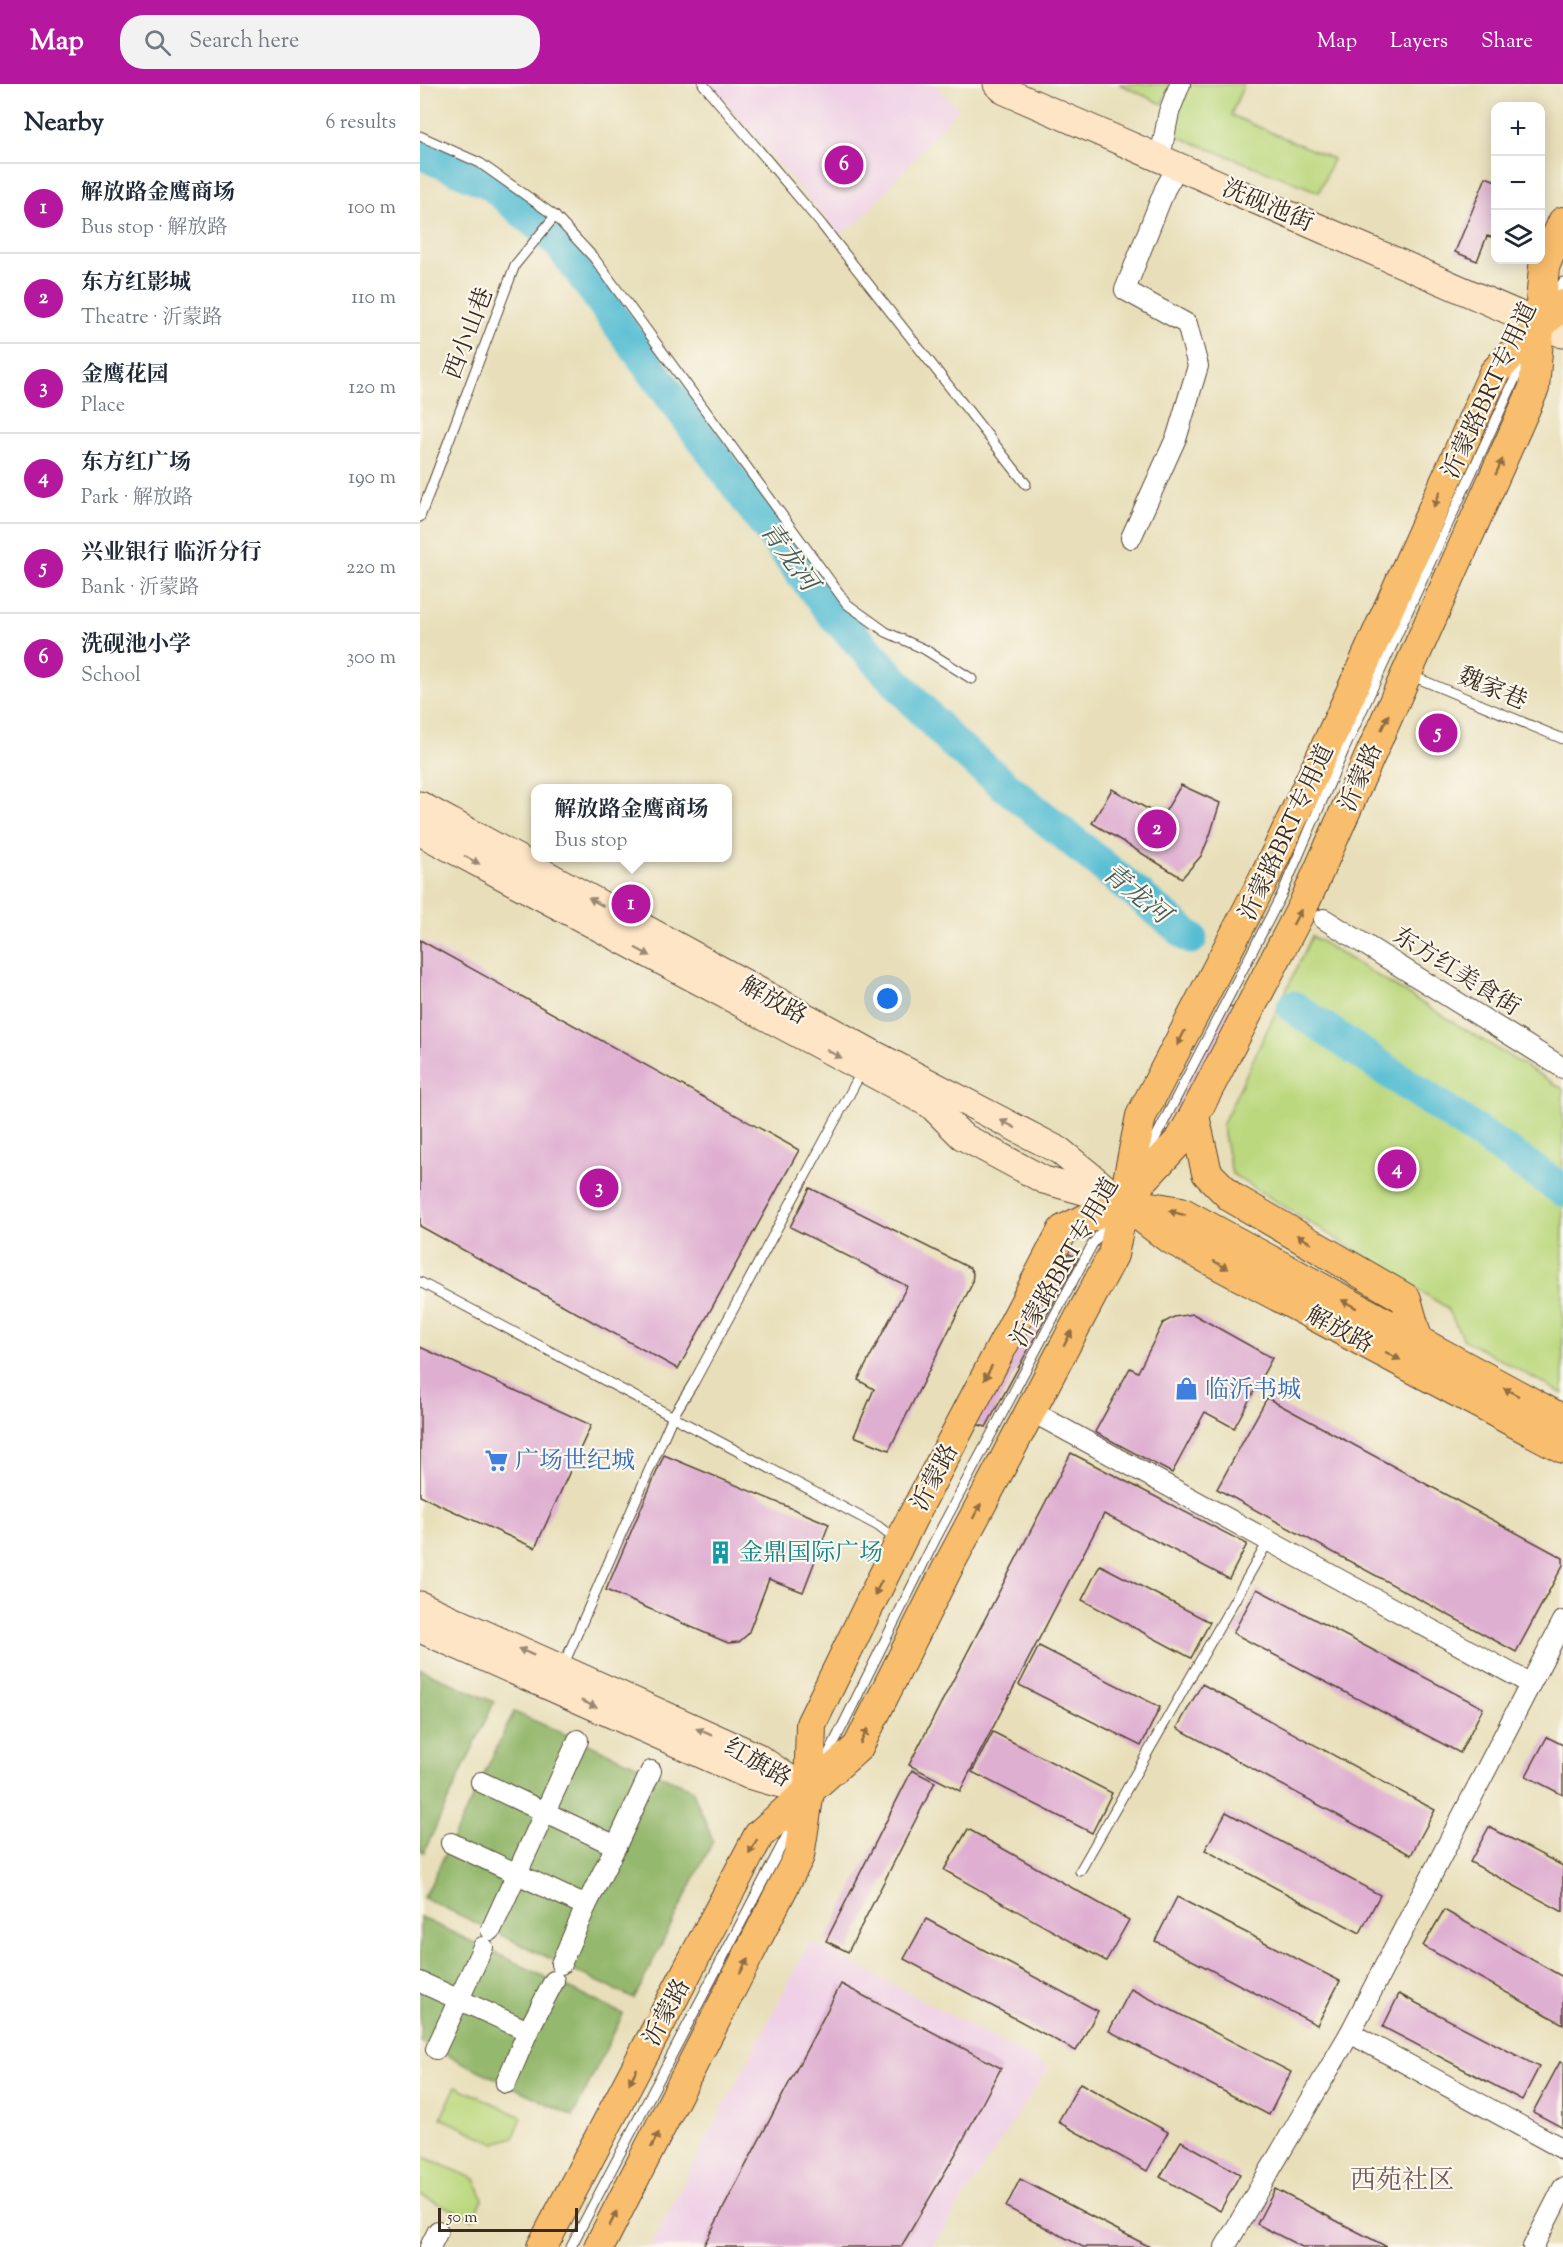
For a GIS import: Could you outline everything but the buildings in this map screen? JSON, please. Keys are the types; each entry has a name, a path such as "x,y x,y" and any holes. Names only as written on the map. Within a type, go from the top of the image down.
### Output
{"main road":[{"name":"洗砚池街","path":"997,84 1005,91 1552,329"},
{"name":"沂蒙路","path":"1552,329 1544,267 1563,222"},
{"name":"沂蒙路","path":"599,2247 799,1856 809,1792 811,1724 900,1543 1064,1230 1122,1202 1181,1139 1194,1116 1303,906 1534,388 1552,329 1563,305"},
{"name":"沂蒙路","path":"542,2247 759,1835 858,1747 1029,1410 1113,1255 1141,1116 1265,877 1339,719 1494,373 1552,329"},
{"name":"解放路","path":"420,805 870,1052 1060,1151 1169,1238 1563,1448"},
{"name":"解放路","path":"420,832 931,1105 962,1136 1044,1180 1122,1202 1181,1212 1563,1420"},
{"path":"1194,1116 1207,1173 1231,1197 1406,1299 1418,1342"},
{"name":"红旗路","path":"420,1605 756,1756 809,1792"},
{"name":"红旗路","path":"420,1629 748,1775 809,1792"}],"street":[{"path":"1131,538 1177,436 1198,366 1187,324 1125,290 1165,189 1169,162 1169,112 1180,84"},
{"name":"东方红美食街","path":"1324,919 1563,1068"},
{"path":"1029,1410 1530,1683"},
{"path":"1225,2247 1350,2033 1563,1621"},
{"path":"436,2049 578,1740"},
{"path":"506,2083 586,1906 651,1772"},
{"path":"481,1782 616,1846"},
{"path":"451,1843 586,1906"},
{"path":"420,1982 528,2031"},
{"path":"1350,2033 1563,2149"},
{"path":"1533,2247 1563,2188"}],"lane":[{"path":"703,84 822,225 1026,484"},
{"path":"420,136 480,163 552,219 594,258 847,604 886,632 924,649 972,679"},
{"name":"西小山巷","path":"420,517 515,265 552,219"},
{"name":"沂蒙路BRT专用道","path":"571,2247 809,1792 940,1529 1092,1245 1122,1202 1282,894 1344,750 1552,329 1563,282"},
{"name":"魏家巷","path":"1408,674 1563,739"},
{"path":"562,1668 673,1416 694,1382 862,1070"},
{"path":"420,1282 878,1526 900,1543"},
{"path":"1080,1871 1269,1540"}],"shaded area":[{"path":"710,84 933,84 959,108 859,221 839,234"},
{"path":"810,1941 1049,2067 932,2247 650,2247"}],"green space":[{"path":"1119,84 1170,84 1162,104"},
{"path":"1187,84 1244,84 1231,115 1333,159 1319,192 1174,135"},
{"path":"1312,936 1563,1089 1563,1394 1464,1340 1446,1307 1232,1174 1222,1125"},
{"path":"420,1669 494,1702 424,1852 420,1850"},
{"path":"514,1712 692,1789 713,1841 634,1999 424,1898"},
{"path":"420,1917 623,2014 573,2116 420,2042"},
{"path":"456,2086 522,2117 514,2137 495,2143 441,2118"},
{"path":"422,2156 475,2179 483,2199 473,2219 420,2195"}],"waterway":[{"name":"青龙河","path":"420,153 491,184 559,243 831,612 952,742 1191,938"},
{"name":"青龙河","path":"1293,1007 1563,1190"}],"place":[{"name":"洗砚池小学","path":"844,165"},
{"name":"兴业银行 临沂分行","path":"1438,733"},
{"name":"东方红影城","path":"1157,829"},
{"name":"解放路金鹰商场","path":"631,904"},
{"name":"东方红广场","path":"1397,1169"},
{"name":"金鹰花园","path":"599,1188"},
{"name":"临沂书城","path":"1187,1389"},
{"name":"广场世纪城","path":"497,1460"},
{"name":"金鼎国际广场","path":"721,1552"}],"district":[{"name":"西苑社区","path":"1402,2179"}]}
